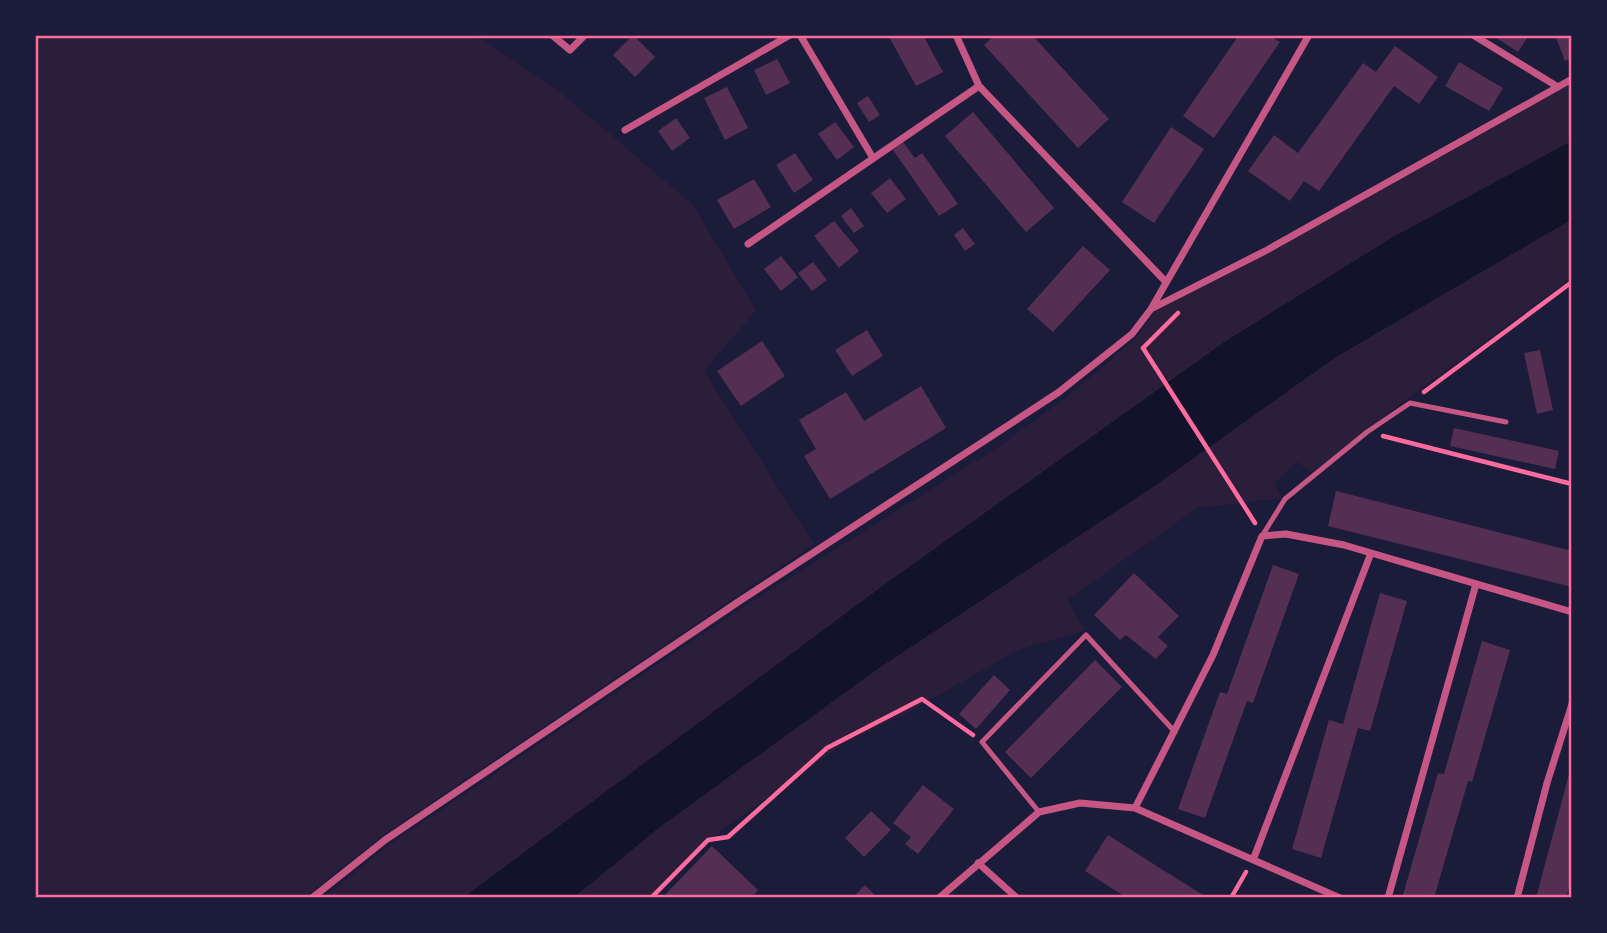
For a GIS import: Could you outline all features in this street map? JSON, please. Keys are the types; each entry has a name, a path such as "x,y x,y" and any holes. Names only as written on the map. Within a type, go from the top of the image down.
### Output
{"street":[{"path":"552,35 570,50 585,35"},
{"path":"625,130 790,35"},
{"path":"800,35 873,158"},
{"path":"956,35 979,86 1165,281"},
{"path":"312,898 385,840 741,600 1059,392 1132,334 1151,309 1309,35"},
{"path":"1473,35 1558,88"},
{"path":"1151,309 1267,250 1572,79"},
{"path":"748,244 979,86"},
{"path":"1135,807 1213,656 1262,536 1286,534 1371,553 1572,612"},
{"path":"1253,860 1371,553"},
{"path":"1388,898 1476,584"},
{"path":"1517,898 1547,783 1572,704"},
{"path":"939,898 1039,812 1080,803 1135,807 1340,898"},
{"path":"978,863 1017,898"}],"lane":[{"path":"1262,536 1285,499 1367,432 1410,403 1506,422"},
{"path":"1039,812 982,741 1086,635 1175,732"}],"path":[{"path":"1410,403 1572,282"},
{"path":"1147,355 1262,536"},
{"path":"1367,432 1572,484"},
{"path":"651,898 708,841 728,837 827,748 922,699 982,741"},
{"path":"1231,898 1253,860"}],"shaded area":[{"path":"35,35 470,35 485,41 559,91 693,205 756,310 704,371 814,544 382,836 304,898 35,898"},
{"path":"1572,83 1572,141 1393,237 1226,341 880,588 463,898 323,898 389,845 749,603 997,448 1068,396 1136,338 1155,311"},
{"path":"1572,141 1572,219 1336,357 1157,484 876,670 661,826 573,898 463,898 880,588 1226,341 1393,237"},
{"path":"1572,219 1572,278 1366,429 1313,473 1297,462 1275,483 1282,498 1197,508 1067,600 1085,629 1081,632 1018,650 905,714 843,744 722,830 655,898 573,898 661,826 876,670 1157,484 1336,357"}],"building":[{"path":"633,35 655,57 635,77 613,55"},
{"path":"888,35 923,35 943,72 916,86"},
{"path":"995,35 1032,35 1109,119 1078,148 984,45"},
{"path":"1239,35 1269,35 1280,42 1214,138 1183,116"},
{"path":"1492,35 1529,35 1518,52"},
{"path":"1555,35 1572,35 1572,58 1565,61"},
{"path":"1395,46 1438,77 1419,104 1394,86 1319,191 1304,181 1290,201 1248,171 1274,135 1298,153 1363,63 1376,72"},
{"path":"777,59 790,83 766,95 754,70"},
{"path":"1459,62 1503,88 1489,111 1445,86"},
{"path":"727,87 748,128 725,140 704,98"},
{"path":"868,96 880,115 869,122 857,103"},
{"path":"973,112 1054,208 1026,232 945,136"},
{"path":"676,118 690,138 672,151 658,131"},
{"path":"835,122 854,147 837,160 818,134"},
{"path":"1171,127 1204,149 1154,223 1122,202"},
{"path":"903,142 915,158 922,153 958,204 939,216 893,150"},
{"path":"795,153 813,180 794,193 776,165"},
{"path":"890,178 906,199 887,213 871,193"},
{"path":"754,179 771,207 734,229 717,200"},
{"path":"851,208 864,226 854,233 841,216"},
{"path":"834,221 859,251 839,268 814,236"},
{"path":"963,228 975,244 965,251 954,235"},
{"path":"1083,246 1110,270 1053,332 1027,309"},
{"path":"781,256 798,277 781,291 764,269"},
{"path":"813,262 827,280 812,291 798,273"},
{"path":"867,330 883,356 852,376 835,350"},
{"path":"762,341 785,376 741,406 717,371"},
{"path":"1540,350 1553,410 1537,414 1524,353"},
{"path":"921,386 946,428 830,499 804,456 816,449 799,420 846,392 864,421"},
{"path":"1454,428 1559,451 1555,469 1450,446"},
{"path":"1336,491 1572,551 1572,587 1328,526"},
{"path":"1273,565 1299,574 1253,703 1247,701 1205,818 1178,809 1220,692 1227,694"},
{"path":"1134,573 1179,616 1158,637 1168,646 1156,659 1126,635 1120,640 1094,615"},
{"path":"1380,593 1407,601 1370,731 1358,728 1321,858 1292,849 1329,720 1343,724"},
{"path":"1482,641 1510,650 1472,782 1468,781 1434,898 1403,895 1438,773 1444,774"},
{"path":"1095,660 1122,687 1031,778 1005,752"},
{"path":"994,675 1010,690 976,729 959,714"},
{"path":"1572,763 1572,877 1566,898 1536,898"},
{"path":"923,785 954,809 918,854 905,844 911,837 893,823"},
{"path":"871,811 891,830 864,857 845,838"},
{"path":"1108,835 1208,898 1127,898 1085,871"},
{"path":"712,846 758,890 751,898 662,898"},
{"path":"865,885 878,898 852,898"}]}
